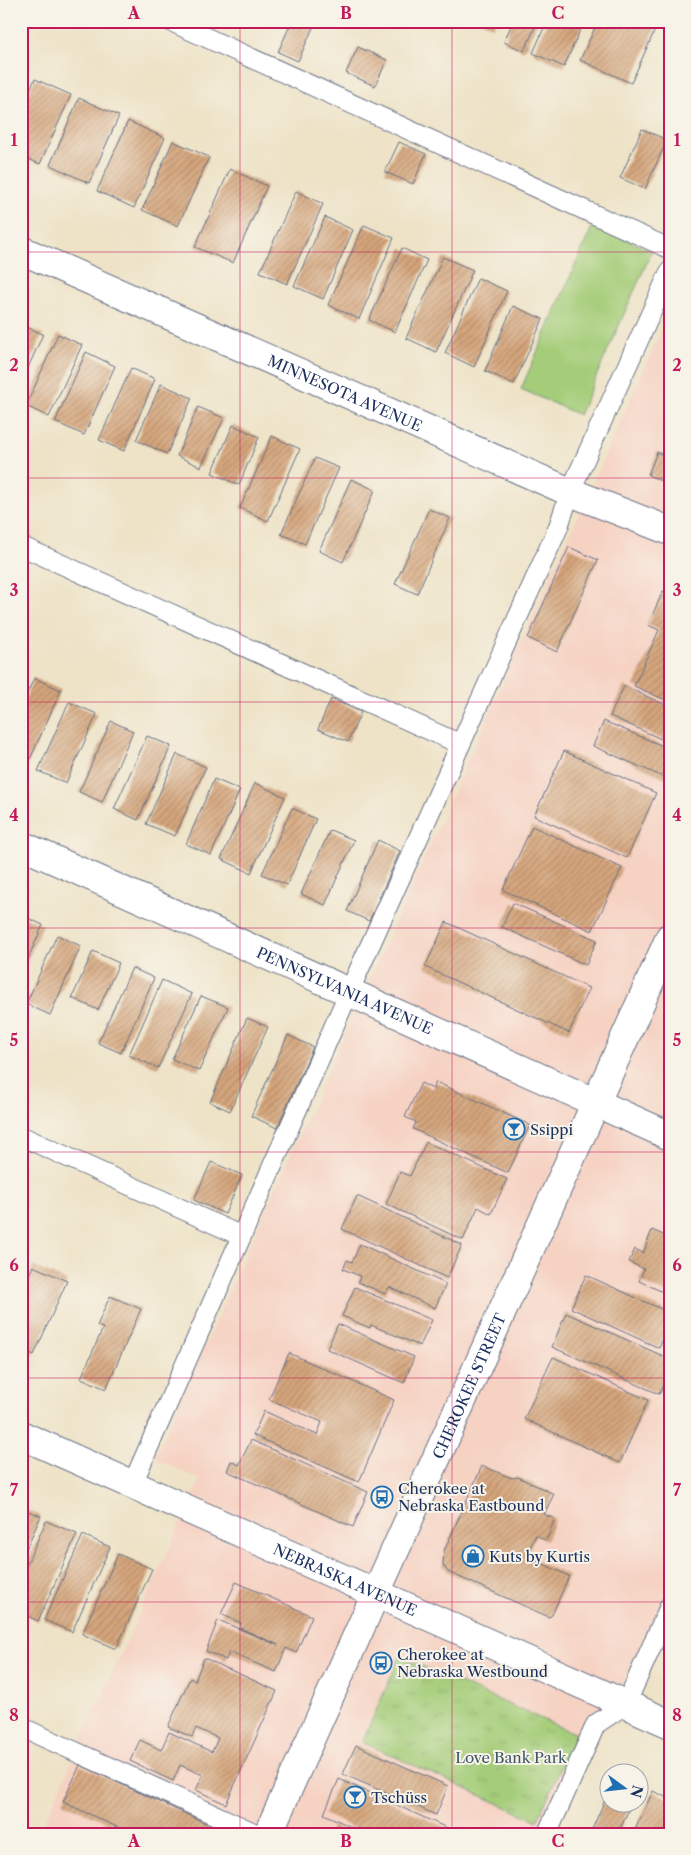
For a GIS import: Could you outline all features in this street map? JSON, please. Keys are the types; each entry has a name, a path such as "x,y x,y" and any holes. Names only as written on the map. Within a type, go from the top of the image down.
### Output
{"street":[{"name":"MINNESOTA AVENUE","path":"21,250 570,492 670,531"},
{"name":"PENNSYLVANIA AVENUE","path":"21,844 670,1136"},
{"name":"CHEROKEE STREET","path":"268,1834 670,937"},
{"name":"NEBRASKA AVENUE","path":"21,1435 670,1724"}],"lane":[{"path":"170,21 670,249"},
{"path":"132,1485 349,992 558,528 570,492 670,271"},
{"path":"21,546 460,744"},
{"path":"21,1136 241,1236"},
{"path":"547,1834 596,1724 626,1704 670,1605"},
{"path":"21,1727 257,1834"}],"shaded area":[{"path":"670,311 670,1583 635,1662 596,1724 547,1834 39,1834 200,1480 154,1458"}],"green space":[{"path":"593,225 652,251 579,415 521,389"},
{"name":"Love Bank Park","path":"400,1657 576,1734 537,1821 362,1742"}],"building":[{"path":"292,21 316,21 298,61 278,52"},
{"path":"481,21 495,21 493,27"},
{"path":"513,21 538,21 524,51 504,42"},
{"path":"547,21 584,21 564,67 533,53"},
{"path":"598,21 659,21 631,83 580,60"},
{"path":"358,47 387,60 375,86 346,73"},
{"path":"35,79 71,95 40,164 21,156 21,109"},
{"path":"79,98 119,116 89,183 50,165"},
{"path":"128,121 165,138 134,208 97,191"},
{"path":"642,129 667,140 645,189 620,178"},
{"path":"173,141 209,157 178,226 142,210"},
{"path":"399,142 426,154 413,184 385,172"},
{"path":"230,169 267,186 233,263 195,247"},
{"path":"296,191 323,204 287,284 260,272"},
{"path":"325,217 353,230 323,299 294,286"},
{"path":"364,225 394,238 359,319 328,305"},
{"path":"402,248 427,260 395,332 369,320"},
{"path":"443,257 473,270 436,352 406,338"},
{"path":"478,278 507,291 474,367 445,353"},
{"path":"513,306 543,319 514,384 485,371"},
{"path":"21,325 43,334 23,379 21,378"},
{"path":"58,334 82,345 49,417 26,406"},
{"path":"86,352 115,366 84,435 55,422"},
{"path":"131,368 155,379 124,451 99,440"},
{"path":"161,384 192,398 167,454 136,440"},
{"path":"198,407 224,418 201,467 177,456"},
{"path":"233,425 259,437 239,485 212,473"},
{"path":"272,436 300,449 268,521 240,508"},
{"path":"657,452 670,458 670,485 648,475"},
{"path":"315,458 339,468 305,544 281,534"},
{"path":"351,479 375,490 343,562 319,551"},
{"path":"429,509 450,518 417,594 395,584"},
{"path":"569,547 598,560 557,652 528,638"},
{"path":"663,591 670,594 670,702 634,686 659,630 648,625"},
{"path":"34,678 61,690 27,766 21,763 21,707"},
{"path":"624,686 670,707 670,743 610,716"},
{"path":"331,699 361,712 348,742 318,729"},
{"path":"69,702 97,714 66,783 38,771"},
{"path":"111,721 133,731 102,802 79,792"},
{"path":"604,721 670,749 670,774 668,779 593,746"},
{"path":"147,736 171,746 138,820 114,809"},
{"path":"564,751 656,793 627,858 534,816"},
{"path":"177,754 206,767 175,836 146,824"},
{"path":"214,779 240,790 211,855 186,844"},
{"path":"255,783 285,797 251,873 221,859"},
{"path":"292,808 316,819 287,885 262,874"},
{"path":"532,826 622,868 592,931 503,890"},
{"path":"330,830 354,840 325,905 301,894"},
{"path":"378,840 400,851 369,921 347,911"},
{"path":"513,903 597,940 586,965 502,927"},
{"path":"21,915 43,925 21,974"},
{"path":"446,922 589,988 569,1033 425,967"},
{"path":"57,935 81,946 50,1015 26,1004"},
{"path":"93,951 119,963 98,1010 72,998"},
{"path":"132,968 154,978 121,1053 98,1043"},
{"path":"162,980 192,994 158,1068 129,1055"},
{"path":"201,996 228,1007 199,1071 172,1059"},
{"path":"247,1018 268,1027 230,1111 210,1102"},
{"path":"288,1035 313,1047 277,1128 251,1116"},
{"path":"436,1082 530,1125 508,1173 413,1129 416,1122 405,1117 421,1083 433,1089"},
{"path":"426,1142 507,1179 491,1214 478,1207 463,1240 386,1204 400,1172 410,1176"},
{"path":"211,1162 242,1175 225,1214 194,1200"},
{"path":"357,1196 462,1245 447,1278 342,1229"},
{"path":"652,1230 670,1238 670,1282 665,1293 639,1281 644,1269 629,1262 635,1249 643,1253"},
{"path":"360,1244 446,1284 435,1308 389,1287 385,1294 358,1282 360,1276 343,1269 347,1260 352,1262"},
{"path":"21,1254 28,1257 21,1273"},
{"path":"33,1266 67,1281 34,1355 21,1349 21,1294"},
{"path":"586,1275 670,1313 670,1323 659,1348 571,1308"},
{"path":"355,1287 432,1320 420,1346 371,1325 370,1328 342,1316"},
{"path":"110,1296 141,1309 106,1389 81,1378 103,1328 97,1326"},
{"path":"566,1313 670,1359 670,1369 659,1394 552,1347"},
{"path":"338,1324 414,1357 404,1383 327,1349"},
{"path":"289,1353 394,1400 359,1482 253,1435 264,1411 317,1435 322,1422 269,1399"},
{"path":"553,1357 648,1400 620,1463 524,1419"},
{"path":"251,1440 368,1492 353,1527 227,1471 231,1461 239,1465"},
{"path":"482,1466 512,1478 518,1477 554,1494 544,1514 555,1519 546,1541 536,1535 526,1556 569,1576 552,1615 549,1617 448,1572 443,1565 444,1551"},
{"path":"21,1508 41,1516 21,1560"},
{"path":"46,1521 77,1534 38,1621 21,1613 21,1577"},
{"path":"83,1535 110,1547 72,1632 44,1620"},
{"path":"118,1554 152,1569 116,1649 82,1634"},
{"path":"236,1582 312,1616 296,1653 286,1648 276,1672 229,1652 226,1660 206,1651 218,1620 278,1645 240,1628 241,1623 221,1614"},
{"path":"204,1658 277,1691 226,1804 196,1790 203,1775 180,1765 173,1781 130,1761 140,1740 161,1750 169,1732 212,1752 218,1738 196,1728 192,1737 168,1727 190,1678 195,1681"},
{"path":"356,1745 448,1786 436,1815 343,1774"},
{"path":"80,1765 216,1828 214,1834 132,1834 63,1802"},
{"name":"Tschüss","path":"339,1779 447,1828 444,1834 366,1834 324,1814"},
{"path":"653,1791 670,1799 670,1823 665,1834 633,1834 643,1812 648,1812 648,1802"},
{"path":"600,1812 628,1812 618,1834 590,1834"},
{"path":"332,1826 350,1834 328,1834"}],"place":[{"name":"Ssippi","path":"514,1129"},
{"name":"Cherokee at Nebraska Eastbound","path":"382,1497"},
{"name":"Kuts by Kurtis","path":"473,1556"},
{"name":"Cherokee at Nebraska Westbound","path":"381,1663"},
{"name":"Tschüss","path":"355,1797"}]}
